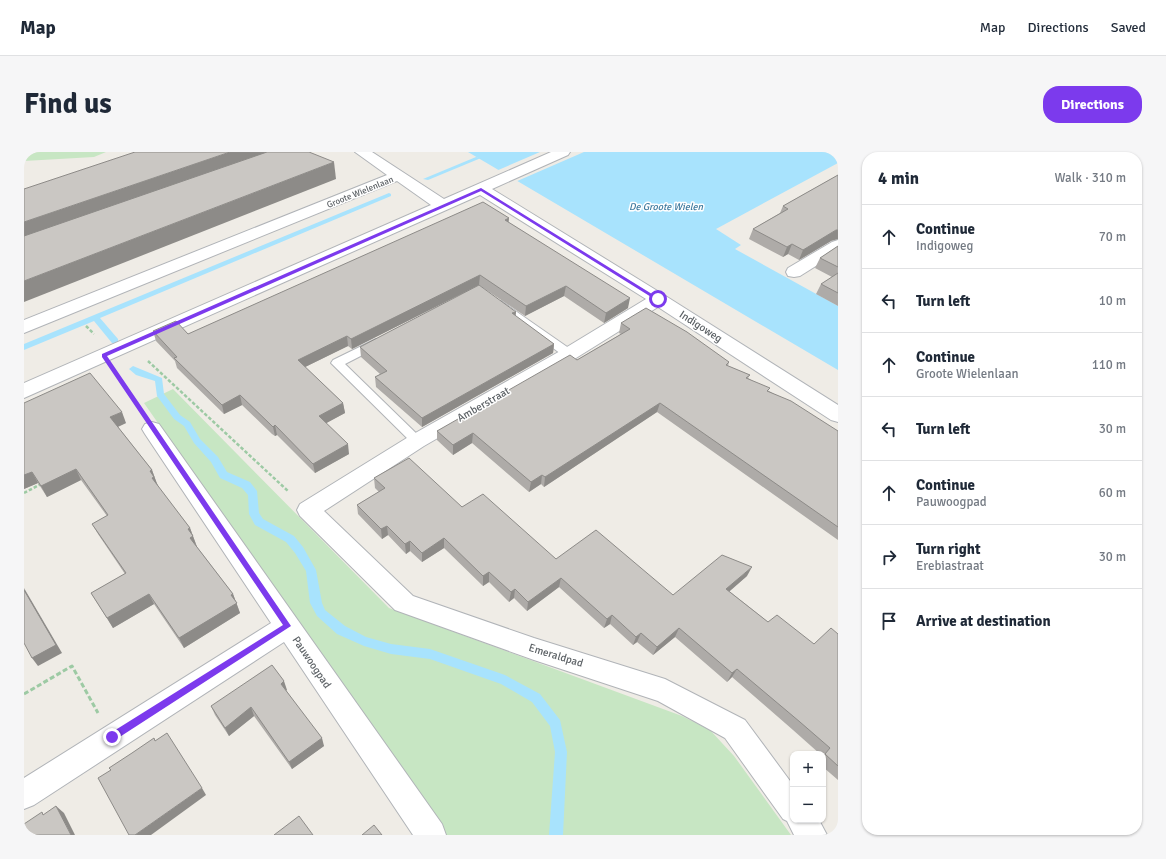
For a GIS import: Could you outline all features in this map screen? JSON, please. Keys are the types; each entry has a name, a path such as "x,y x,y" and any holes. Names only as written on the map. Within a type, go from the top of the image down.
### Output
{"street":[{"path":"362,152 397,176"},
{"path":"24,391 563,152"},
{"name":"Groote Wielenlaan","path":"24,327 397,176 444,206"},
{"name":"Indigoweg","path":"481,189 658,299 838,415"},
{"path":"794,272 838,245"},
{"name":"Amberstraat","path":"308,510 417,441 569,354 658,299"},
{"name":"Pauwoogpad","path":"152,429 431,835"},
{"name":"Emeraldpad","path":"308,510 404,603 534,649 665,691 735,729 790,805"},
{"path":"24,795 112,737 288,626"},
{"path":"803,823 812,835"}],"lane":[{"path":"493,298 569,354"},
{"path":"385,338 337,363 417,441"}],"path":[{"path":"130,344 308,510"},
{"path":"104,355 152,429"},
{"path":"24,493 45,482"},
{"path":"24,694 72,666 112,737"}],"green space":[{"path":"24,152 106,152 94,157 24,161"},
{"path":"173,389 389,608 682,716 710,730 734,756 791,835 445,835 144,403"}],"water":[{"name":"De Groote Wielen","path":"468,152 838,152 838,163 716,229 741,245 735,249 838,306 838,370"}],"pier":[{"path":"540,152 584,152 515,182 496,171"}],"building":[{"path":"135,152 230,152 24,222 24,189"},
{"path":"267,152 309,152 334,162 24,281 24,236"},
{"path":"838,175 838,230 803,250 792,244 787,247 753,229 788,209 783,206"},
{"path":"483,202 509,218 505,220 630,298 606,313 566,286 526,306 480,275 351,339 347,336 298,360 343,403 319,416 348,444 313,464 275,425 273,427 240,395 222,405 174,358 177,357 153,331 176,321 188,334"},
{"path":"838,246 838,267 820,258"},
{"path":"838,273 838,293 821,284"},
{"path":"479,285 516,312 512,313 554,344 422,418 375,377 387,371 360,347"},
{"path":"646,308 687,332 729,362 726,365 750,375 746,378 770,388 767,391 791,401 838,431 838,527 660,403 545,477 542,475 531,482 473,433 453,445 437,431 570,355 577,360 630,329 621,323"},
{"path":"90,373 122,412 110,417 152,470 150,471 154,477 152,478 190,528 188,529 193,536 190,538 233,594 231,595 237,603 179,638 149,594 107,618 91,593 126,573 92,524 108,515 76,469 41,486 32,472 24,475 24,403"},
{"path":"409,458 462,507 483,494 556,559 596,530 673,595 722,555 752,567 726,589 768,622 777,615 814,644 831,628 838,634 838,766 826,755 830,748 737,669 732,673 679,628 657,647 641,633 636,637 612,615 607,619 561,578 528,602 515,589 511,592 489,572 483,576 444,538 422,553 410,541 405,544 387,526 381,529 357,505 385,488 374,478"},
{"path":"24,590 56,645 32,658 24,643"},
{"path":"272,665 284,681 281,684 322,738 289,762 251,707 225,728 211,706"},
{"path":"167,733 202,788 135,835 129,835 98,778 111,770 109,768 154,738 155,741"},
{"path":"56,806 71,835 24,835 24,824 42,812 43,815"},
{"path":"299,816 313,835 274,835"},
{"path":"374,825 382,835 362,835"}],"waterway":[{"path":"426,179 478,158"},
{"path":"95,317 389,195"},
{"path":"24,347 95,317"},
{"path":"95,317 115,341"},
{"path":"133,369 136,372 159,380 160,394 177,417 187,424 197,441 215,460 223,475 246,485 253,494 254,514 259,522 290,539 299,550 311,570 316,603 321,613 341,630 364,641 391,649 430,654 505,680 536,698 556,724 561,752 556,835"}],"route":[{"path":"112,737 288,626 152,429 104,355 481,189 658,299"}]}
